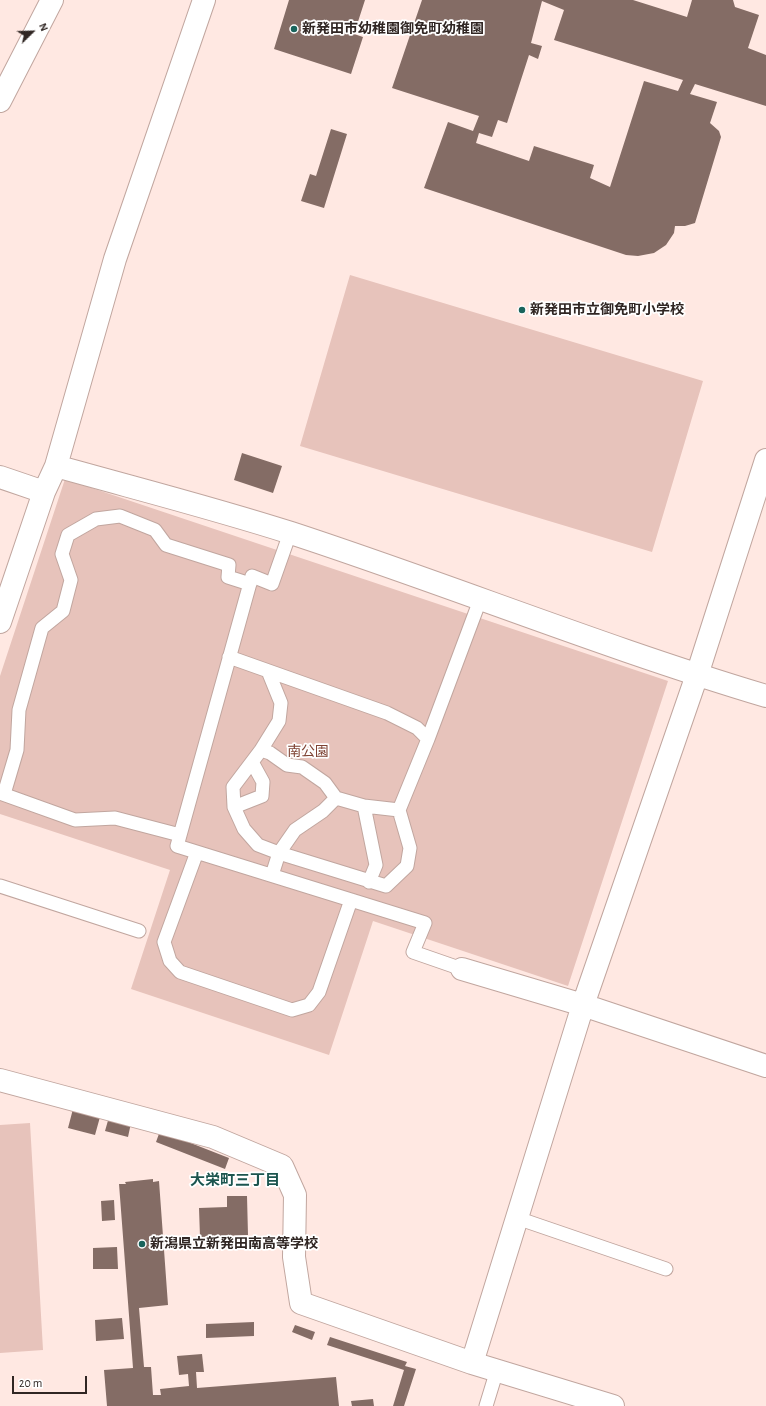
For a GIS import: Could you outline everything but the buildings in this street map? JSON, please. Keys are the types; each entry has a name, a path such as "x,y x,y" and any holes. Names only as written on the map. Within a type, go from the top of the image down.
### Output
{"street":[{"path":"0,101 52,0"},
{"path":"0,622 4,598 44,492 56,466 115,259 204,0"},
{"path":"472,1363 583,1005 697,675 766,460"},
{"path":"56,466 290,533 697,675 766,696"},
{"path":"0,477 44,492"},
{"path":"462,969 583,1005 766,1066"},
{"path":"0,1080 213,1137 282,1166 295,1195 294,1257 301,1303 472,1363 613,1406"}],"lane":[{"path":"180,835 115,818 75,820 2,793 17,750 19,710 42,628 63,611 71,580 62,554 68,535 96,519 120,516 155,530 166,545 229,565 228,576 250,584"},
{"path":"290,533 272,584 252,576 177,846 425,923 413,952 462,969"},
{"path":"268,671 281,703 279,721 261,750 233,787 234,807 244,829 258,845 369,882 386,886 407,866 410,848 399,810 428,739 480,600"},
{"path":"230,657 387,713 418,728 428,739"},
{"path":"261,750 270,753 287,765 302,767 325,783 336,798 364,806 399,810"},
{"path":"234,807 262,796 263,782 252,762"},
{"path":"272,875 279,853 295,830 323,811 336,798"},
{"path":"364,806 376,865 369,882"},
{"path":"197,852 164,942 170,961 180,972 292,1010 309,1005 320,992 351,900"},
{"path":"0,886 139,931"},
{"path":"517,1218 666,1269"},
{"path":"486,1406 497,1370"}],"green space":[{"path":"350,275 703,381 652,552 300,446"},
{"name":"南公園","path":"65,479 668,681 568,986 373,921 329,1055 131,989 170,870 0,814 0,676"},
{"path":"30,1123 43,1350 0,1353 0,1125"}],"place":[{"name":"新発田市幼稚園御免町幼稚園","path":"294,29"},
{"name":"新発田市立御免町小学校","path":"522,310"},
{"name":"新潟県立新発田南高等学校","path":"142,1244"}],"district":[{"name":"大栄町三丁目","path":"235,1180"}]}
